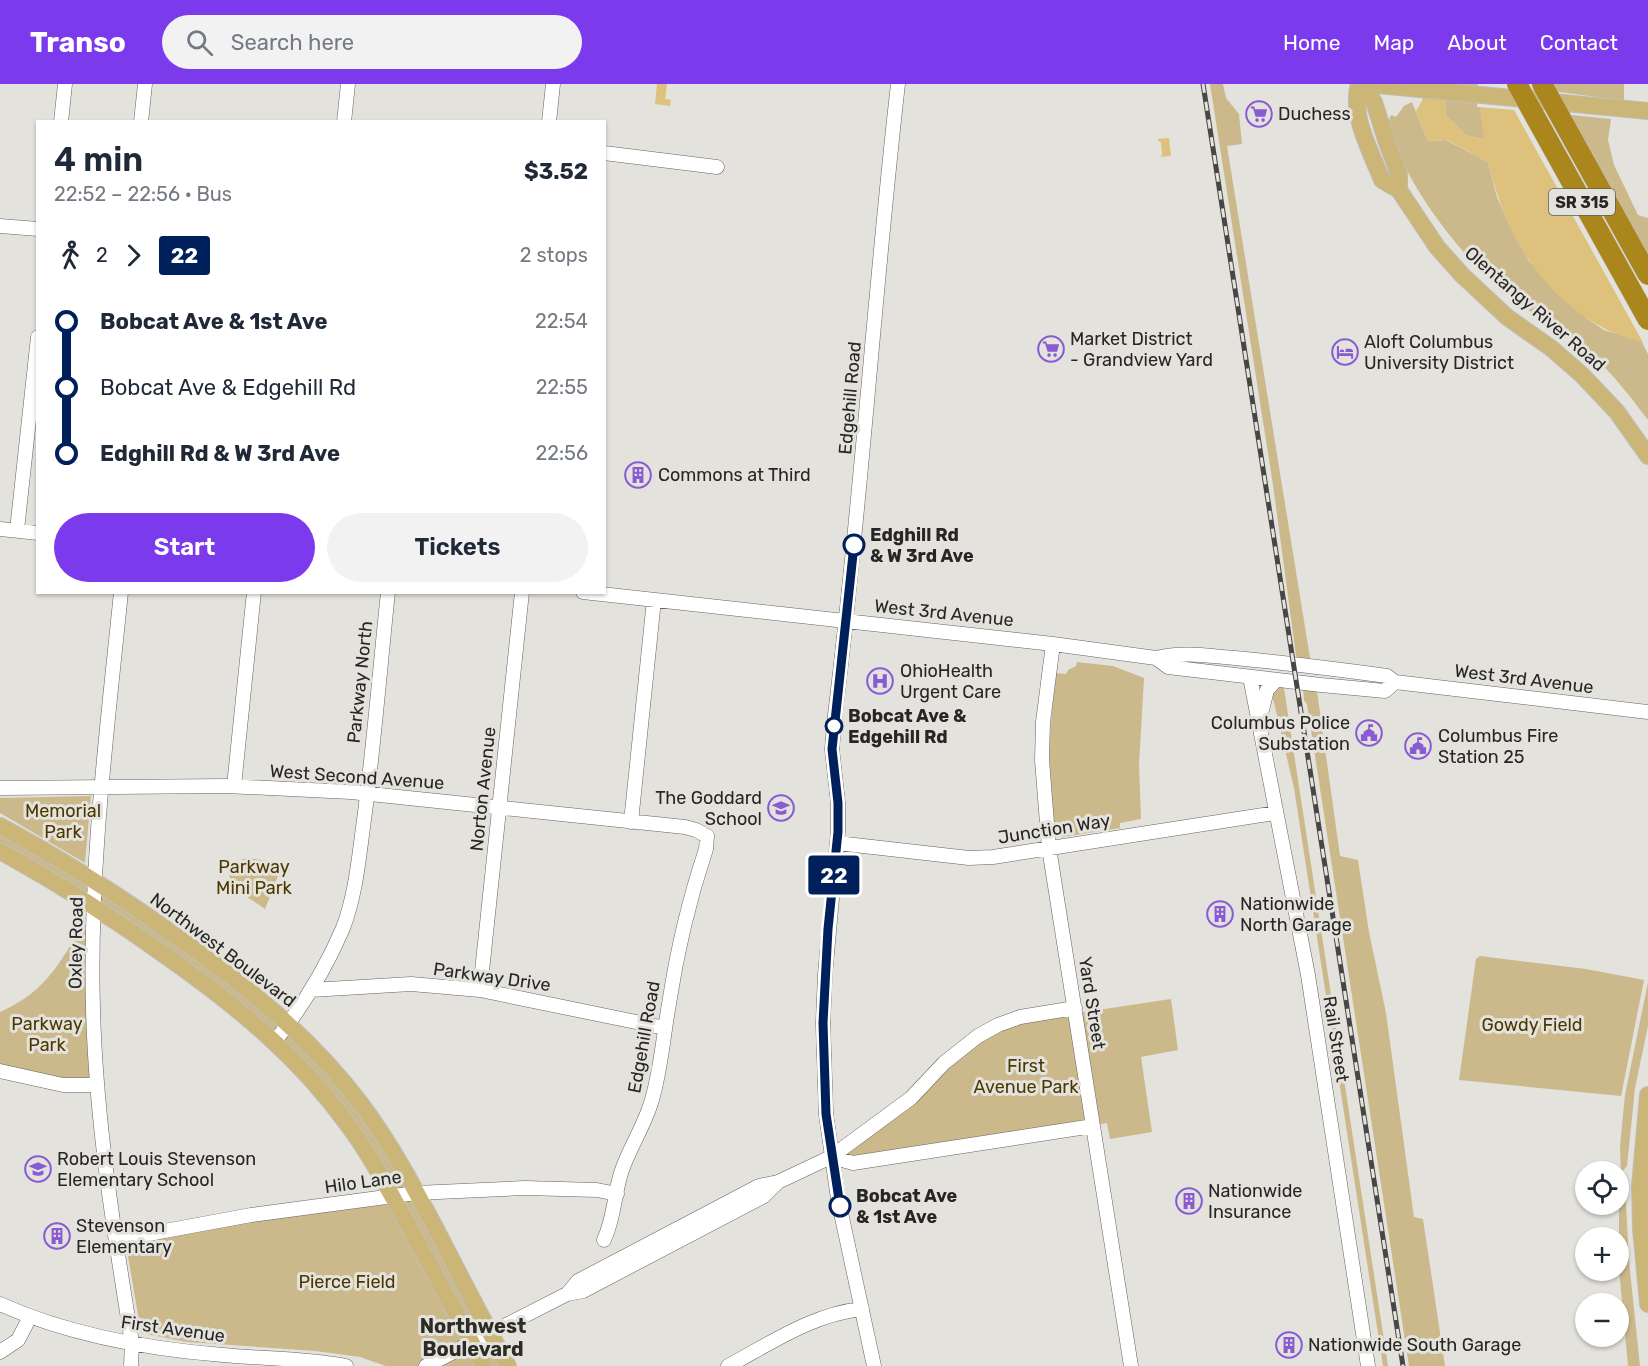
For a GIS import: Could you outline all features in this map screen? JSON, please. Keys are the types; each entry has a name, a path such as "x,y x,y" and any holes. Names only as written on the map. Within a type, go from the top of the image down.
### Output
{"highway":[{"name":"SR 315","path":"1517,84 1648,320"},
{"name":"SR 315","path":"1542,84 1648,275"}],"main road":[{"name":"Olentangy River Road","path":"1360,84 1355,96 1366,139 1382,180 1399,190 1437,247 1462,274 1508,317 1551,348 1582,375 1617,412 1648,456"},
{"path":"1367,84 1648,111"},
{"name":"Northwest Boulevard","path":"0,826 96,882 204,956 266,1003 324,1060 361,1104 391,1148 417,1192 508,1366"},
{"name":"Northwest Boulevard","path":"0,851 133,931 250,1018 275,1041 318,1087 348,1124 384,1178 484,1366"},
{"path":"1648,1095 1641,1186 1641,1229 1648,1304"}],"street":[{"path":"61,120 65,84"},
{"path":"141,120 145,84"},
{"path":"344,120 348,84"},
{"path":"549,120 553,84"},
{"name":"Edgehill Road","path":"874,1366 831,1157 826,1114 823,1023 828,929 837,843 838,803 832,749 898,84"},
{"path":"606,153 717,167"},
{"path":"0,226 36,229"},
{"path":"17,530 36,355"},
{"path":"0,529 36,533"},
{"name":"Oxley Road","path":"121,594 95,861 93,1010 105,1169 132,1343 131,1366"},
{"path":"234,786 254,594"},
{"name":"Parkway North","path":"275,1041 311,990 343,927 349,908 358,868 388,594"},
{"name":"Norton Avenue","path":"480,990 522,594"},
{"name":"West 3rd Avenue","path":"601,594 1053,644 1156,658 1170,654 1208,656 1349,670 1387,676 1395,682 1648,712"},
{"path":"631,822 654,600"},
{"name":"Yard Street","path":"1053,644 1042,760 1049,848 1131,1366"},
{"name":"West 3rd Avenue","path":"1156,658 1168,667 1385,691 1395,682"},
{"path":"1250,677 1262,664 1333,673 1346,673 1349,670"},
{"name":"Rail Street","path":"1250,677 1308,975 1368,1366"},
{"name":"Rail Street","path":"1260,720 1267,690 1276,680"},
{"name":"West Second Avenue","path":"0,788 234,786 367,794 685,827 707,836"},
{"name":"Junction Way","path":"837,843 969,858 993,857 1275,813"},
{"name":"Edgehill Road","path":"604,1240 610,1228 622,1170 644,1124 652,1101 679,943 706,849 707,836"},
{"name":"Parkway Drive","path":"311,990 411,984 480,990 665,1028"},
{"path":"426,1366 567,1294 579,1281 759,1186 778,1182 831,1157 911,1098 944,1063 978,1036 1020,1017 1075,1008"},
{"path":"0,1071 63,1085 97,1085"},
{"path":"831,1157 853,1163 1093,1126"},
{"name":"Hilo Lane","path":"116,1240 251,1215 417,1192 525,1188 597,1190 617,1194"},
{"name":"First Avenue","path":"0,1304 30,1317 132,1343 221,1355 295,1359 346,1366"},
{"path":"728,1366 813,1320 844,1311 862,1309"},
{"path":"0,1352 18,1340 30,1317"}],"green space":[{"path":"1210,84 1223,84 1226,98 1239,114 1242,144 1227,146 1311,664 1297,663 1273,485"},
{"path":"1448,84 1481,84 1480,107 1485,140 1466,135 1446,116"},
{"path":"1547,84 1624,84 1624,101 1546,90"},
{"path":"1412,102 1428,141 1446,140 1488,162 1497,197 1529,261 1586,318 1604,330 1642,342 1648,354 1648,420 1598,361 1580,345 1502,290 1454,241 1440,223 1415,185 1390,134 1391,115 1396,117 1404,106"},
{"path":"1571,115 1611,119 1608,140 1614,165 1638,215 1648,218 1648,254"},
{"path":"1077,662 1113,666 1144,678 1139,764 1141,819 1120,823 1120,828 1063,837 1055,833 1054,828 1049,751 1055,673 1066,674 1068,670 1076,666"},
{"path":"1283,682 1388,1366 1383,1366 1294,788 1272,694"},
{"path":"1303,688 1317,691 1340,856 1358,860 1369,932 1386,1013 1414,1217 1423,1219 1445,1366 1409,1366"},
{"name":"Memorial Park","path":"91,796 85,863 0,813 0,798"},
{"path":"0,826 204,956 361,1105 508,1366 484,1366 384,1178 250,1018 0,851"},
{"name":"Parkway Mini Park","path":"247,858 283,863 265,909 241,892 231,881 230,873 234,865"},
{"name":"Parkway Park","path":"79,930 86,930 90,1078 55,1079 0,1065 0,1012 27,997 47,978 64,956"},
{"name":"Gowdy Field","path":"1480,956 1586,969 1644,980 1621,1096 1459,1080 1476,959"},
{"path":"1648,982 1648,1026 1635,1088 1628,1161 1621,1161 1625,1095"},
{"name":"First Avenue Park","path":"1171,999 1178,1050 1141,1057 1152,1132 1110,1139 1107,1123 853,1163 831,1157 998,1025"},
{"name":"Pierce Field","path":"389,1204 475,1366 386,1366 360,1357 315,1351 187,1342 141,1333 126,1244 253,1220"},
{"path":"1619,1215 1627,1215 1627,1227 1619,1227"},
{"path":"1629,1261 1640,1366 1628,1366 1626,1347 1629,1347 1629,1293 1621,1293 1620,1281 1629,1281"}],"shaded area":[{"path":"657,84 667,84 665,99 671,100 670,106 655,104"},
{"path":"1424,84 1448,84 1446,116 1466,135 1484,140 1480,107 1481,84 1545,119 1648,343 1630,339 1596,324 1552,289 1522,249 1509,225 1488,162 1447,140 1428,141 1416,111 1422,101"},
{"path":"1169,138 1171,156 1160,157 1162,155 1161,142 1158,139"}],"pier":[{"path":"1478,84 1550,84 1548,118 1559,156 1606,236 1648,255 1648,346 1645,346 1514,110 1477,107"}],"railway":[{"path":"1203,84 1403,1366"}],"bus line":[{"name":"22","path":"840,1206 826,1114 823,1023 828,929 838,832 838,803 832,749 854,545"}],"place":[{"name":"Duchess","path":"1259,114"},
{"name":"Market District - Grandview Yard","path":"1051,349"},
{"name":"Aloft Columbus University District","path":"1345,352"},
{"name":"Commons at Third","path":"638,475"},
{"name":"Edghill Rd & W 3rd Ave","path":"854,545"},
{"name":"OhioHealth Urgent Care","path":"880,681"},
{"name":"Bobcat Ave & Edgehill Rd","path":"834,726"},
{"name":"Columbus Police Substation","path":"1369,733"},
{"name":"Columbus Fire Station 25","path":"1418,746"},
{"name":"The Goddard School","path":"781,808"},
{"name":"Nationwide North Garage","path":"1220,914"},
{"name":"Robert Louis Stevenson Elementary School","path":"38,1169"},
{"name":"Nationwide Insurance","path":"1189,1201"},
{"name":"Bobcat Ave & 1st Ave","path":"840,1206"},
{"name":"Stevenson Elementary","path":"57,1236"},
{"name":"Nationwide South Garage","path":"1289,1345"}],"district":[{"name":"Northwest Boulevard","path":"473,1338"}]}
